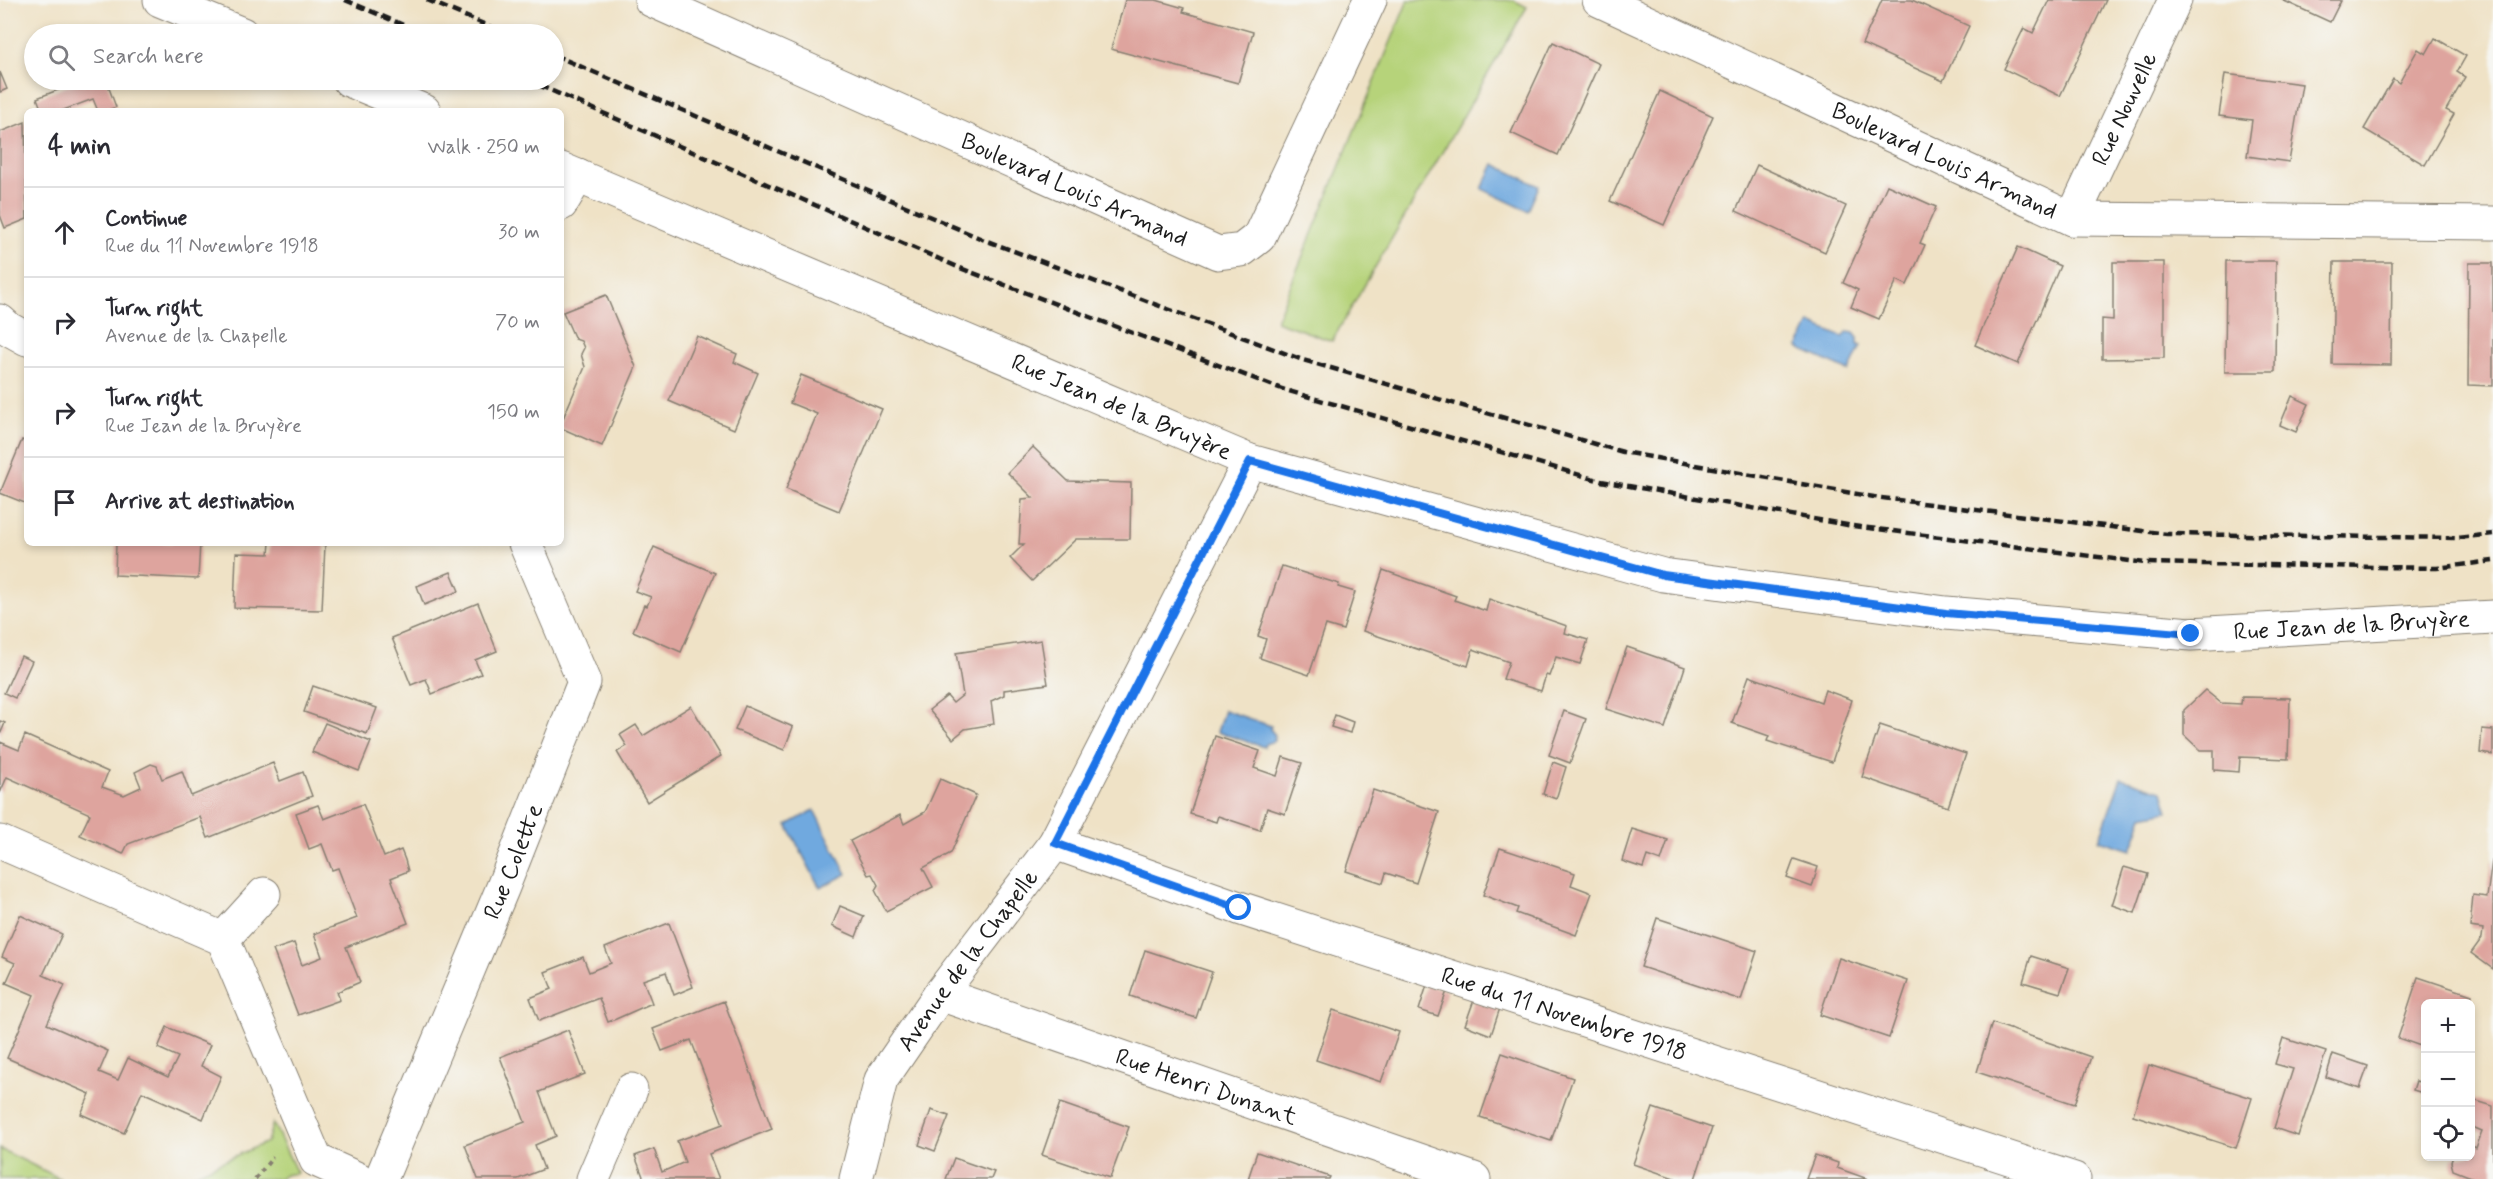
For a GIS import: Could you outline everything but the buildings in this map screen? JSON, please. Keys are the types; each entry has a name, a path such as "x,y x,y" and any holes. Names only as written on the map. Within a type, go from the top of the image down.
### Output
{"street":[{"path":"160,0 218,24"},
{"name":"Boulevard Louis Armand","path":"651,0 1218,253 1242,250 1259,237 1370,0"},
{"name":"Boulevard Louis Armand","path":"1599,0 2072,219 2493,223"},
{"name":"Rue Nouvelle","path":"2072,219 2175,0"},
{"path":"373,90 417,108"},
{"path":"564,192 569,172"},
{"name":"Rue Jean de la Bruyère","path":"569,172 1250,461 1663,575 1946,613 2191,634 2493,617"},
{"path":"0,321 24,337"},
{"name":"Avenue de la Chapelle","path":"856,1179 881,1080 940,994 1055,843 1250,461"},
{"name":"Rue Colette","path":"381,1179 503,888 584,682 526,546"},
{"path":"0,842 223,939 316,1160 331,1175"},
{"name":"Rue du 11 Novembre 1918","path":"1055,843 1239,908 2074,1179"},
{"path":"223,939 264,894"},
{"name":"Rue Henri Dunant","path":"940,994 1474,1179"},
{"path":"593,1179 631,1090"}],"green space":[{"path":"1408,0 1513,0 1527,7 1332,341 1276,321"},
{"path":"273,1123 297,1173 285,1175 279,1179 183,1179 267,1142"},
{"path":"0,1149 61,1179 0,1179"}],"water":[{"path":"1494,164 1539,186 1528,211 1482,189"},
{"path":"1810,323 1842,337 1848,332 1854,333 1858,338 1858,345 1861,346 1849,371 1798,348"},
{"path":"1224,710 1271,726 1270,729 1275,735 1274,741 1265,744 1264,747 1217,732"},
{"path":"2121,778 2162,791 2168,811 2143,816 2131,850 2099,840"},
{"path":"814,810 847,874 820,888 787,825"}],"railway":[{"path":"345,0 401,24"},
{"path":"427,0 483,24"},
{"path":"564,59 982,239 1303,360 1623,452 1874,497 2167,534 2458,538 2493,534"},
{"path":"550,90 960,268 1282,389 1601,481 1853,526 2146,563 2437,568 2493,561"}],"route":[{"path":"1239,908 1055,843 1250,461 1663,575 1946,613 2191,634"}]}
